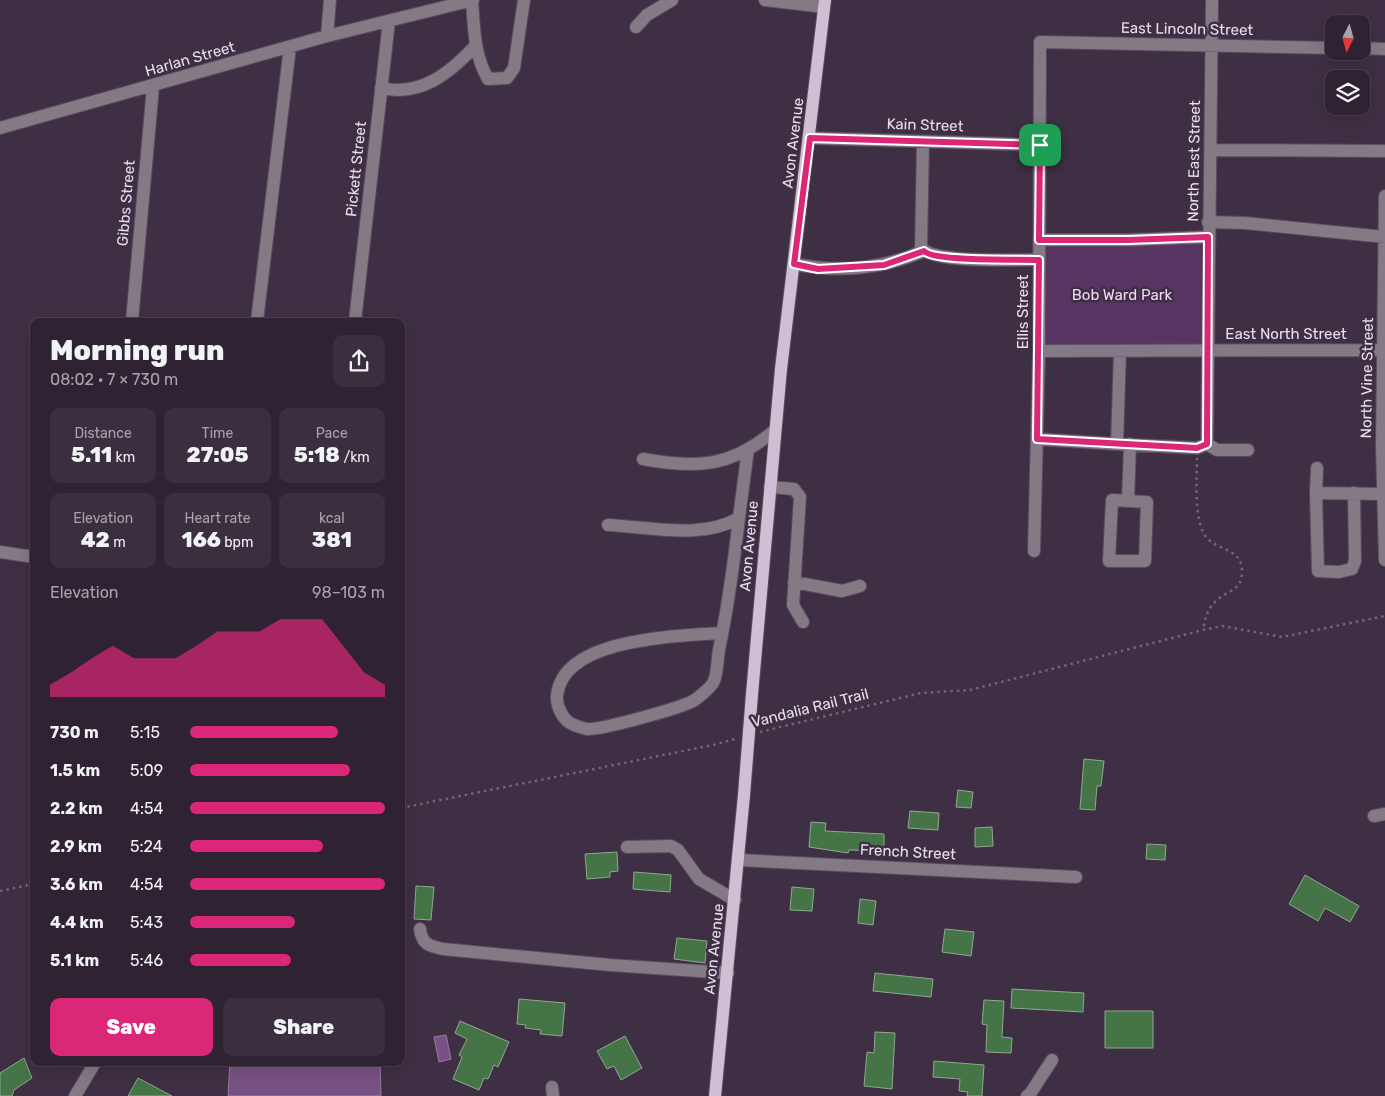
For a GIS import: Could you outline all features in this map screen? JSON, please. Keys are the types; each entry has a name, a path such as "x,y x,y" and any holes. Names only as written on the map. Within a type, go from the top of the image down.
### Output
{"main road":[{"name":"Avon Avenue","path":"715,1096 739,860 770,487 825,4"}],"street":[{"path":"326,36 330,0"},
{"path":"473,0 476,45 481,68 488,80 507,78 514,68 524,0"},
{"name":"Harlan Street","path":"0,128 100,99 153,87 326,36 473,0"},
{"path":"636,27 647,15 672,0"},
{"path":"765,0 825,4"},
{"name":"North East Street","path":"1207,444 1212,0"},
{"name":"Pickett Street","path":"355,318 389,21"},
{"name":"East Lincoln Street","path":"1040,42 1325,48"},
{"name":"Ellis Street","path":"1034,551 1039,351 1040,42"},
{"path":"381,88 395,91 413,90 432,83 464,58 476,45"},
{"path":"257,318 290,47"},
{"path":"1370,48 1385,49"},
{"name":"Gibbs Street","path":"132,318 153,87"},
{"name":"Kain Street","path":"810,138 1040,145"},
{"path":"923,142 921,248 927,254 946,258 1039,260"},
{"path":"1211,150 1385,151"},
{"name":"North Vine Street","path":"1384,560 1385,196"},
{"path":"1208,222 1385,238"},
{"path":"1039,240 1128,240 1208,237"},
{"path":"794,264 818,269 884,265 924,251"},
{"name":"East North Street","path":"1039,351 1384,350"},
{"path":"1117,444 1120,351"},
{"path":"643,459 670,464 700,466 720,461 748,450 776,430"},
{"path":"1037,439 1197,448 1207,444 1217,450 1248,450"},
{"path":"1128,501 1130,444"},
{"path":"722,633 646,639 626,643 592,656 576,664 562,679 556,697 560,712 571,724 586,729 608,726 693,701 713,683 722,633 740,518 748,450"},
{"path":"1317,468 1318,571 1339,572 1352,569 1355,561 1354,493"},
{"path":"770,487 794,489 800,497 793,605 803,622"},
{"path":"1316,493 1383,494"},
{"path":"1112,500 1128,501 1147,502 1145,561 1110,561 1112,500"},
{"path":"608,525 692,531 712,530 740,518"},
{"path":"0,552 30,556"},
{"path":"794,582 842,591 860,586"},
{"path":"627,847 671,846 678,850 699,879 735,900"},
{"name":"French Street","path":"739,860 1076,877"},
{"path":"420,929 423,940 428,946 443,949 610,965 728,973"},
{"path":"1030,1095 1052,1060"},
{"path":"75,1096 93,1066"}],"path":[{"name":"Vandalia Rail Trail","path":"757,733 921,693 970,690 1222,626 1282,637 1385,616"},
{"name":"Vandalia Rail Trail","path":"405,807 713,745 739,738"},
{"path":"0,891 30,885"}],"green space":[{"name":"Bob Ward Park","path":"1039,243 1205,244 1203,346 1039,348"}],"shaded area":[{"path":"446,1035 451,1059 439,1062 434,1037"},
{"path":"230,1066 380,1066 381,1096 228,1096"}],"building":[{"path":"1084,759 1104,761 1101,786 1097,786 1095,810 1080,809"},
{"path":"958,790 973,792 971,808 956,807"},
{"path":"910,811 939,813 938,830 908,828"},
{"path":"811,822 826,823 825,831 884,834 884,851 849,850 848,853 809,847"},
{"path":"992,827 993,846 975,847 975,828"},
{"path":"1147,844 1166,845 1165,860 1146,859"},
{"path":"617,852 618,871 610,872 610,877 587,879 585,854"},
{"path":"634,872 671,875 670,892 633,889"},
{"path":"1305,875 1359,906 1350,922 1325,908 1318,921 1289,904"},
{"path":"416,886 434,887 431,920 414,919"},
{"path":"792,887 814,889 812,911 790,910"},
{"path":"860,899 876,901 873,925 858,923"},
{"path":"945,929 974,932 971,956 942,952"},
{"path":"677,938 707,941 705,963 674,959"},
{"path":"875,973 933,979 931,997 873,991"},
{"path":"1012,989 1084,993 1083,1012 1011,1008"},
{"path":"519,999 565,1003 562,1036 540,1034 541,1030 525,1028 526,1025 517,1024"},
{"path":"984,1000 1004,1001 1002,1037 1012,1038 1011,1053 986,1052 987,1025 982,1024"},
{"path":"1105,1011 1153,1011 1153,1048 1105,1048"},
{"path":"460,1021 509,1042 498,1067 494,1065 488,1079 484,1078 479,1090 453,1079 462,1057 459,1055 467,1039 455,1033"},
{"path":"875,1032 895,1033 892,1089 864,1086 867,1052 874,1053"},
{"path":"625,1036 642,1068 621,1080 614,1066 607,1069 597,1051"},
{"path":"24,1058 32,1078 14,1090 12,1096 0,1096 0,1073"},
{"path":"934,1061 984,1065 982,1096 967,1096 968,1092 959,1091 960,1079 933,1077"},
{"path":"138,1078 172,1096 128,1096"}],"route":[{"path":"810,138 1040,145 1039,240 1128,240 1208,237 1207,444 1204,447 1037,439 1039,260 946,258 927,254 924,251 896,263 864,267 818,269 794,264 810,138"}]}
